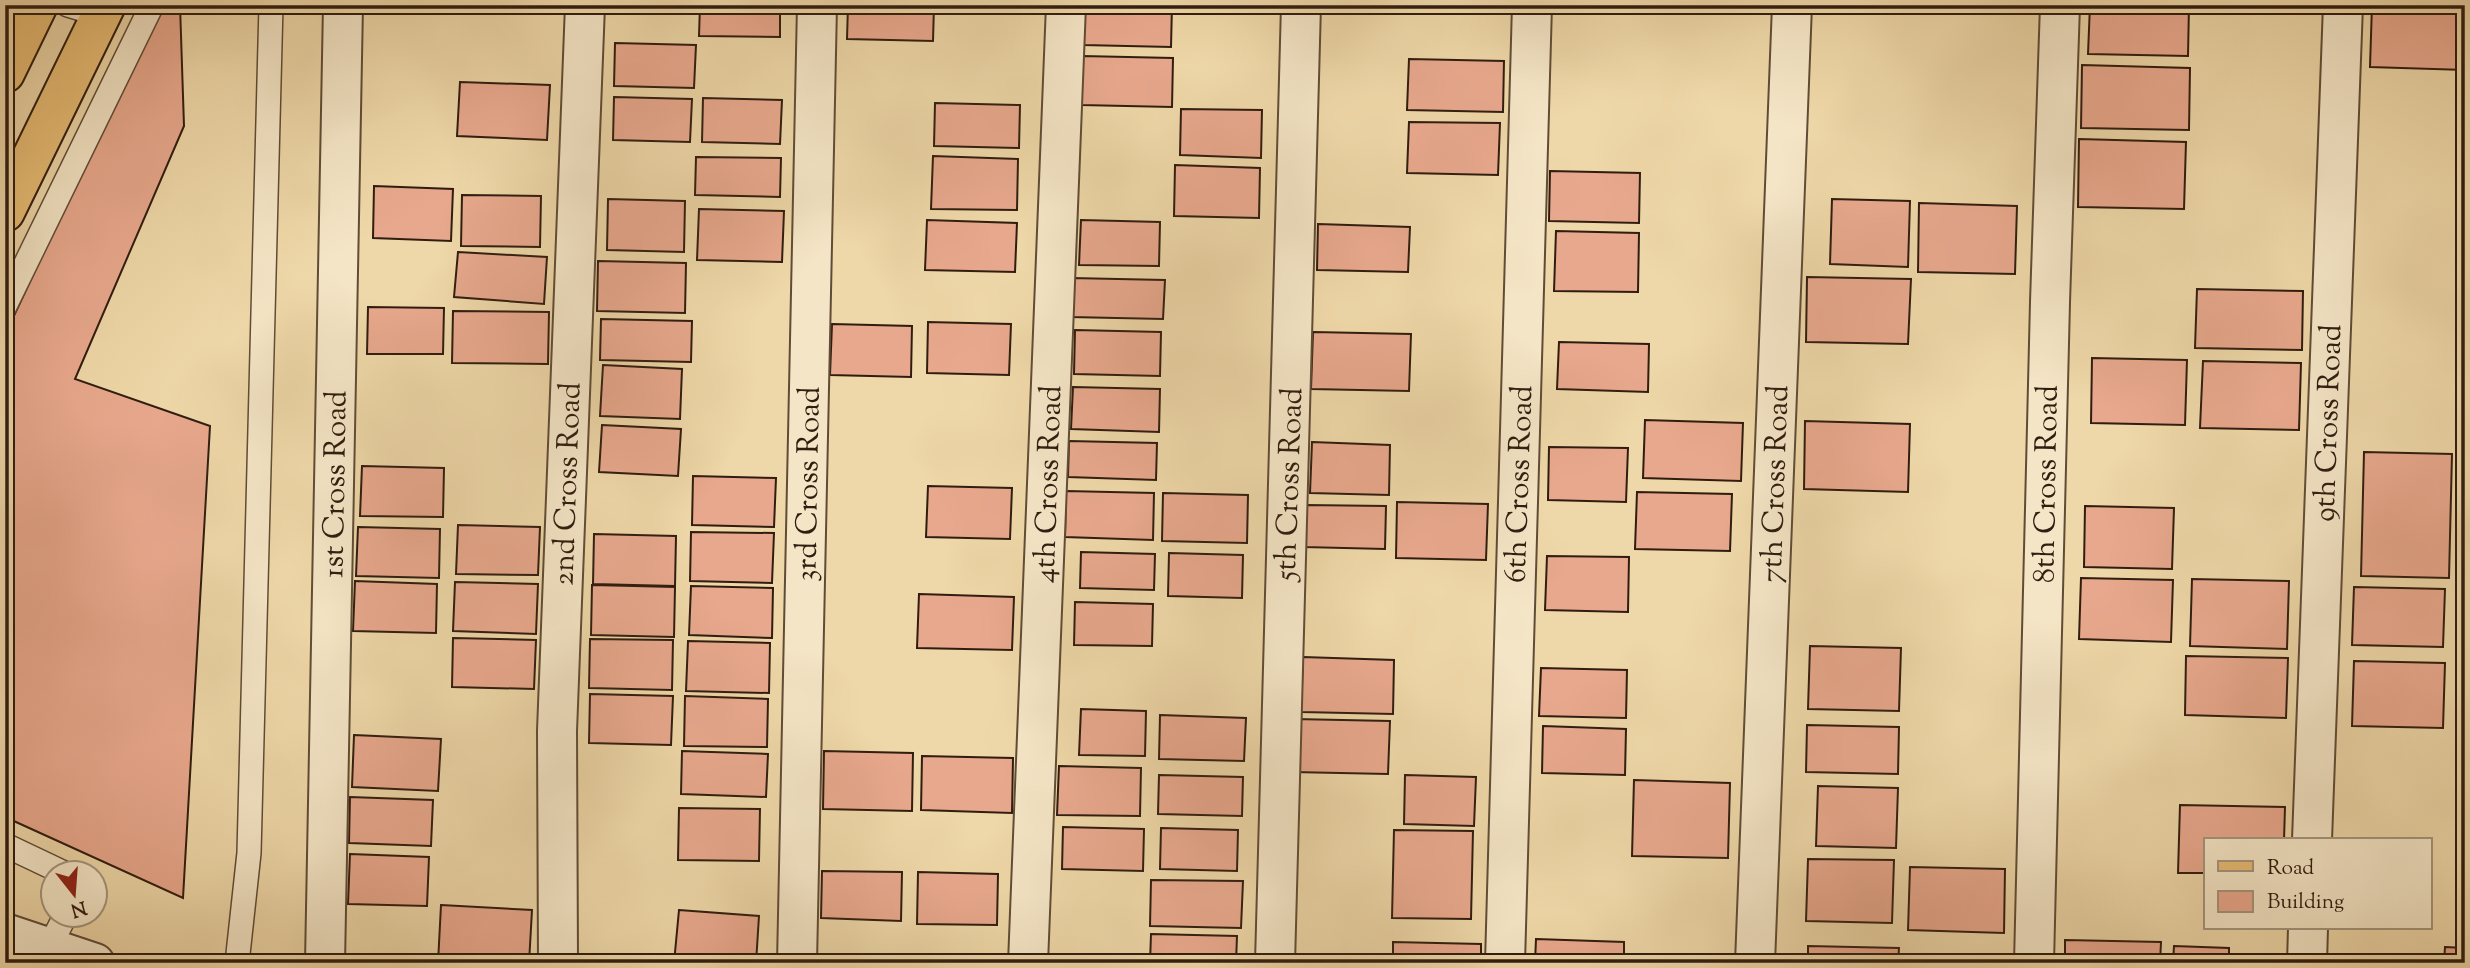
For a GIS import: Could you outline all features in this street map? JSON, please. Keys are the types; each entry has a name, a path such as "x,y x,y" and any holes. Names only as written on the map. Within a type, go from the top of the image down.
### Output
{"main road":[{"path":"5,74 38,5"},
{"path":"5,212 92,8"}],"street":[{"name":"1st Cross Road","path":"325,963 343,5"},
{"name":"2nd Cross Road","path":"558,963 557,731 585,5"},
{"name":"3rd Cross Road","path":"797,963 817,5"},
{"name":"4th Cross Road","path":"1028,963 1066,5"},
{"name":"5th Cross Road","path":"1275,963 1301,5"},
{"name":"6th Cross Road","path":"1505,963 1532,5"},
{"name":"7th Cross Road","path":"1755,963 1792,5"},
{"name":"8th Cross Road","path":"2034,963 2060,5"},
{"name":"9th Cross Road","path":"2312,838 2343,5"},
{"path":"2307,963 2308,930"},
{"path":"5,933 57,932 95,963"}],"lane":[{"path":"5,306 152,5"},
{"path":"237,963 249,853 271,5"},
{"path":"5,845 38,860"}],"building":[{"path":"159,5 180,5 184,126 75,379 210,426 183,898 108,864 108,860 99,860 5,817 5,335"},
{"path":"700,5 780,5 780,37 699,36"},
{"path":"848,5 934,5 933,41 847,39"},
{"path":"1084,5 1172,5 1171,47 1083,45"},
{"path":"2090,5 2189,5 2188,56 2088,54"},
{"path":"2372,5 2465,5 2465,70 2370,67"},
{"path":"615,43 696,45 694,88 614,86"},
{"path":"1082,56 1173,58 1172,107 1081,105"},
{"path":"1409,59 1504,61 1503,112 1407,110"},
{"path":"2082,65 2190,68 2189,130 2081,128"},
{"path":"460,82 550,85 547,140 457,136"},
{"path":"614,97 692,99 690,142 613,140"},
{"path":"703,98 782,100 780,144 702,142"},
{"path":"935,103 1020,105 1019,148 934,146"},
{"path":"1181,109 1262,110 1261,158 1180,155"},
{"path":"1409,122 1500,123 1498,175 1407,173"},
{"path":"2079,139 2186,142 2184,209 2078,207"},
{"path":"933,156 1018,159 1017,210 931,209"},
{"path":"696,157 781,158 780,197 695,195"},
{"path":"1175,165 1260,168 1259,218 1174,216"},
{"path":"1550,171 1640,173 1639,223 1549,221"},
{"path":"374,186 453,189 451,241 373,238"},
{"path":"462,195 541,196 540,247 461,246"},
{"path":"608,199 685,201 684,252 607,250"},
{"path":"1832,199 1910,201 1908,267 1830,264"},
{"path":"1919,203 2017,206 2015,274 1918,272"},
{"path":"699,209 784,211 782,262 697,260"},
{"path":"927,220 1017,223 1015,272 925,270"},
{"path":"1081,220 1160,222 1159,266 1079,265"},
{"path":"1318,224 1410,227 1408,272 1317,270"},
{"path":"1556,231 1639,233 1638,292 1554,291"},
{"path":"458,252 547,257 544,304 454,297"},
{"path":"598,261 686,263 685,313 597,311"},
{"path":"1807,277 1911,279 1908,344 1806,342"},
{"path":"1071,278 1165,280 1163,319 1070,317"},
{"path":"2197,289 2303,291 2302,350 2195,348"},
{"path":"368,307 444,308 443,354 367,354"},
{"path":"453,311 549,312 548,364 452,363"},
{"path":"601,319 692,321 691,362 600,360"},
{"path":"928,322 1011,324 1009,375 927,373"},
{"path":"832,324 912,326 911,377 830,375"},
{"path":"1075,330 1161,332 1160,376 1074,374"},
{"path":"1313,332 1411,334 1409,391 1311,389"},
{"path":"1559,342 1649,344 1648,392 1557,389"},
{"path":"2092,358 2187,360 2185,425 2091,423"},
{"path":"2203,361 2301,363 2299,430 2200,428"},
{"path":"603,365 682,369 680,419 600,416"},
{"path":"1073,387 1160,389 1159,432 1071,429"},
{"path":"1645,420 1743,423 1741,481 1643,478"},
{"path":"1805,421 1910,424 1908,492 1804,489"},
{"path":"602,425 681,429 678,476 599,472"},
{"path":"1069,441 1157,443 1156,480 1068,477"},
{"path":"2463,441 2465,549 2459,549"},
{"path":"1312,442 1390,445 1389,495 1310,493"},
{"path":"1549,447 1628,448 1626,502 1548,500"},
{"path":"2364,452 2452,454 2449,578 2361,576"},
{"path":"362,466 444,468 443,517 360,516"},
{"path":"693,476 776,478 774,527 692,525"},
{"path":"928,486 1012,488 1010,539 926,537"},
{"path":"1066,491 1154,493 1153,540 1065,537"},
{"path":"1637,492 1732,494 1730,551 1635,549"},
{"path":"1163,493 1248,495 1247,543 1162,541"},
{"path":"1397,502 1488,504 1486,560 1396,558"},
{"path":"1305,505 1386,506 1385,549 1304,547"},
{"path":"2085,506 2174,508 2172,569 2084,567"},
{"path":"458,525 540,527 538,575 456,574"},
{"path":"358,527 440,529 439,578 356,576"},
{"path":"691,532 774,533 772,583 690,581"},
{"path":"594,534 676,536 675,586 593,584"},
{"path":"1081,552 1155,554 1154,590 1080,588"},
{"path":"1169,553 1243,555 1242,598 1168,596"},
{"path":"1547,556 1629,557 1628,612 1545,610"},
{"path":"2081,578 2173,580 2171,642 2079,639"},
{"path":"2192,579 2289,581 2287,649 2190,646"},
{"path":"355,581 437,584 436,633 353,631"},
{"path":"455,582 538,584 536,634 453,631"},
{"path":"592,585 675,587 674,637 591,635"},
{"path":"691,586 773,588 772,638 689,635"},
{"path":"2354,587 2445,589 2443,647 2352,645"},
{"path":"919,594 1014,597 1012,650 917,648"},
{"path":"1075,602 1153,604 1152,646 1074,645"},
{"path":"453,638 536,640 534,689 452,687"},
{"path":"590,639 673,640 672,690 589,688"},
{"path":"688,641 770,643 769,693 686,691"},
{"path":"1810,646 1901,648 1899,711 1808,709"},
{"path":"2186,656 2288,658 2286,718 2185,715"},
{"path":"1303,657 1394,660 1393,714 1301,712"},
{"path":"2354,661 2445,663 2443,728 2352,726"},
{"path":"1541,668 1627,670 1626,718 1539,716"},
{"path":"590,694 673,696 671,745 589,743"},
{"path":"685,696 768,699 767,747 684,746"},
{"path":"1081,709 1146,711 1145,756 1079,755"},
{"path":"1160,715 1246,718 1244,761 1159,759"},
{"path":"1294,719 1390,721 1388,774 1292,772"},
{"path":"1807,725 1899,727 1898,774 1806,772"},
{"path":"1543,726 1626,729 1625,775 1542,773"},
{"path":"354,735 441,739 438,791 352,787"},
{"path":"682,751 768,754 766,797 681,794"},
{"path":"824,751 913,753 912,811 823,809"},
{"path":"922,756 1013,758 1012,813 921,810"},
{"path":"1059,766 1141,768 1140,816 1057,815"},
{"path":"1159,775 1243,777 1242,816 1158,814"},
{"path":"1405,775 1476,777 1474,826 1404,824"},
{"path":"1634,780 1730,783 1728,858 1632,856"},
{"path":"1818,786 1898,788 1896,848 1816,846"},
{"path":"350,797 433,800 431,846 349,843"},
{"path":"2180,805 2285,807 2284,838 2204,838 2204,873 2178,873"},
{"path":"679,808 760,809 759,861 678,860"},
{"path":"1063,827 1144,829 1143,871 1062,869"},
{"path":"1161,828 1238,830 1237,871 1160,869"},
{"path":"1394,830 1473,831 1471,919 1392,918"},
{"path":"350,854 429,857 427,906 348,904"},
{"path":"1808,859 1894,860 1892,923 1806,921"},
{"path":"1910,867 2005,869 2004,933 1908,930"},
{"path":"822,871 902,872 901,921 821,918"},
{"path":"918,872 998,874 997,925 917,924"},
{"path":"1151,880 1243,881 1241,928 1150,926"},
{"path":"441,905 532,910 529,963 438,963"},
{"path":"679,910 759,916 756,963 674,963"},
{"path":"1151,934 1237,936 1236,963 1150,963"},
{"path":"1536,939 1624,942 1624,963 1535,963"},
{"path":"2065,940 2161,942 2160,963 2065,963"},
{"path":"1393,942 1481,944 1481,963 1393,963"},
{"path":"1808,946 1899,948 1898,963 1808,963"},
{"path":"2174,946 2229,948 2229,963 2173,963"},
{"path":"2445,947 2465,948 2465,963 2444,963"}]}
